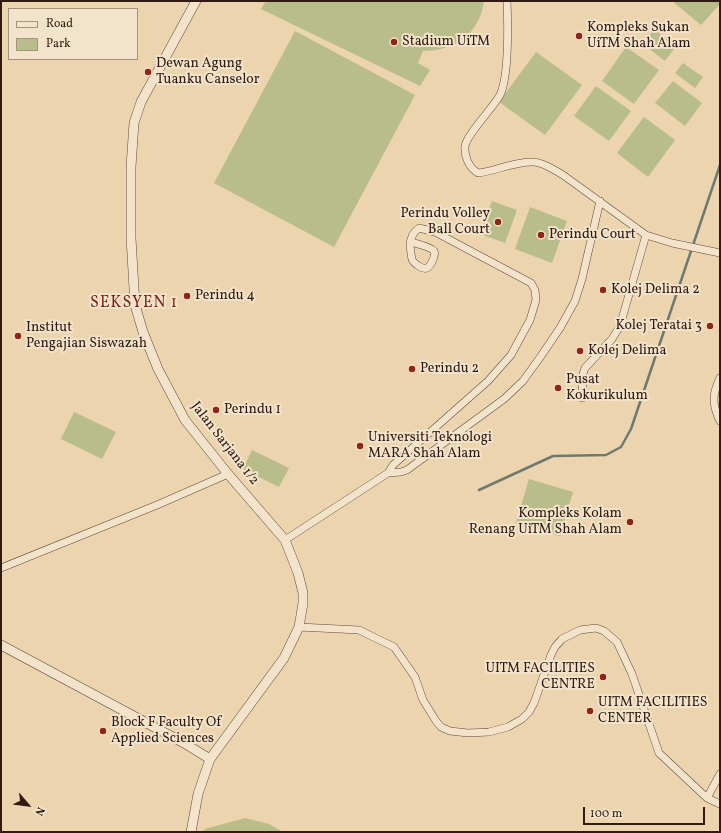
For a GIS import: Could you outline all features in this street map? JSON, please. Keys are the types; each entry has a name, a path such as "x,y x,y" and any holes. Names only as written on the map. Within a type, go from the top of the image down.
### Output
{"street":[{"name":"Jalan Sarjana 1/2","path":"191,832 198,794 210,759 282,662 299,627 302,613 302,593 295,564 284,540 185,420 158,369 143,332 135,305 131,238 131,167 134,123 141,102 196,1"},
{"path":"507,1 506,74 500,96 469,138 465,146 470,166 478,172 534,162 549,166 646,235 680,245 720,253"},
{"path":"388,473 407,470 504,399 523,381 560,328 575,300 582,279 600,201"},
{"path":"284,540 388,473 393,465 488,381 511,355 530,320 536,300 535,290 531,283 435,232 419,228 412,234 411,242"},
{"path":"582,398 583,374 585,368 612,339 620,326 646,235"},
{"path":"720,378 713,399 716,413 720,421"},
{"path":"1,568 157,505 228,474"},
{"path":"299,627 359,630 394,647 415,677 424,700 441,727 450,731 468,733 489,732 508,727 522,719 529,712 534,703 550,655 562,639 580,630 596,628 604,631 617,642 632,674 659,753 707,798 720,804"},
{"path":"1,644 184,743 210,759"},
{"path":"707,798 720,774"}],"green space":[{"name":"Stadium UiTM","path":"266,1 484,1 482,13 477,23 464,38 445,48 423,51 418,63 430,70 420,86 261,9"},
{"path":"672,1 720,1 720,4 701,25"},
{"path":"654,29 676,46 665,61 643,44"},
{"path":"295,31 415,95 334,247 214,183"},
{"path":"626,47 659,70 634,104 602,81"},
{"path":"536,52 582,85 545,135 499,102"},
{"path":"683,63 703,77 695,88 675,73"},
{"path":"673,81 702,103 685,126 655,103"},
{"path":"596,86 631,111 609,141 574,116"},
{"path":"644,117 675,140 648,177 617,153"},
{"name":"Perindu Volley Ball Court","path":"492,201 517,210 505,243 480,234"},
{"name":"Perindu Court","path":"530,207 567,221 552,263 515,249"},
{"path":"74,412 116,432 102,459 61,439"},
{"path":"252,450 289,468 279,487 243,469"},
{"path":"529,479 573,492 560,536 516,523"},
{"path":"245,818 269,824 283,832 203,832 205,829"}],"waterway":[{"path":"479,490 553,456 606,455 621,447 631,429 720,165"}],"place":[{"name":"Kompleks Sukan UiTM Shah Alam","path":"579,36"},
{"name":"Stadium UiTM","path":"394,42"},
{"name":"Dewan Agung Tuanku Canselor","path":"148,72"},
{"name":"Perindu Volley Ball Court","path":"498,222"},
{"name":"Perindu Court","path":"541,235"},
{"name":"Kolej Delima 2","path":"603,290"},
{"name":"Perindu 4","path":"187,296"},
{"name":"Kolej Teratai 3","path":"710,326"},
{"name":"Institut Pengajian Siswazah","path":"18,336"},
{"name":"Kolej Delima","path":"580,351"},
{"name":"Perindu 2","path":"412,369"},
{"name":"Pusat Kokurikulum","path":"558,388"},
{"name":"Perindu 1","path":"216,410"},
{"name":"Universiti Teknologi MARA Shah Alam","path":"360,446"},
{"name":"Kompleks Kolam Renang UiTM Shah Alam","path":"630,522"},
{"name":"UITM FACILITIES CENTRE","path":"603,677"},
{"name":"UITM FACILITIES CENTER","path":"590,711"},
{"name":"Block F Faculty Of Applied Sciences","path":"103,731"}],"district":[{"name":"SEKSYEN 1","path":"134,304"}]}
